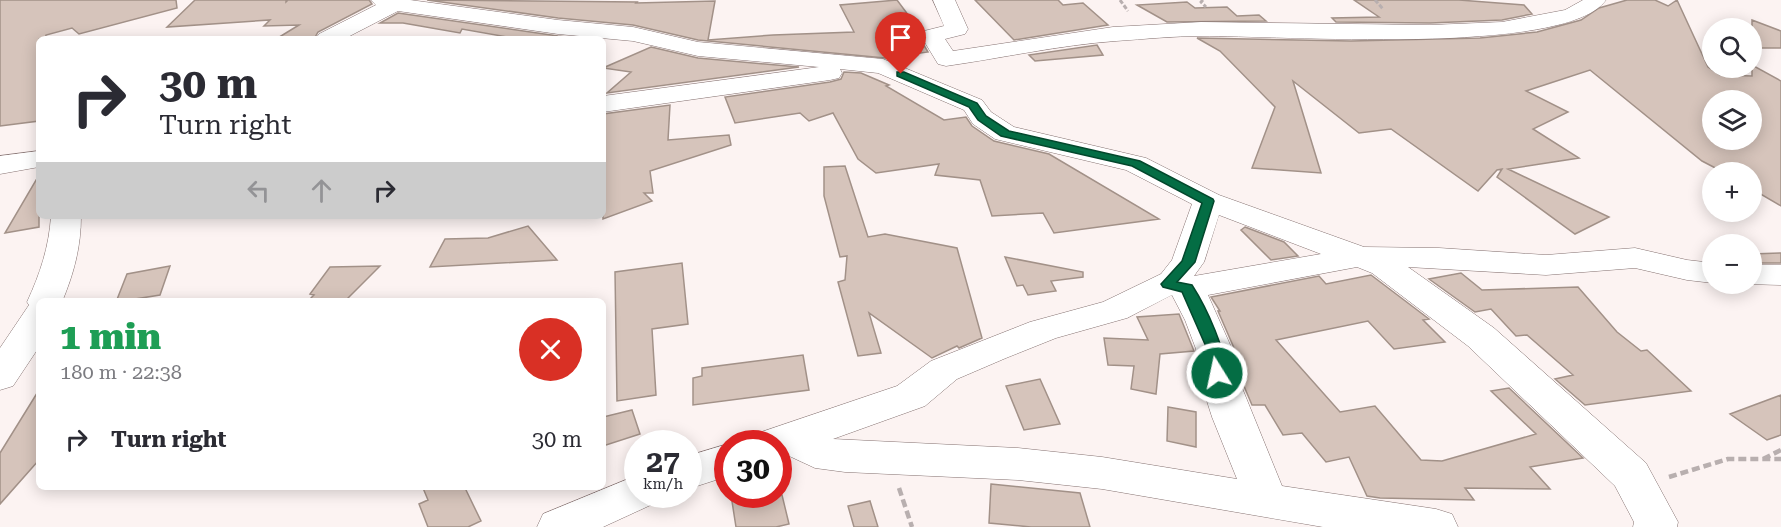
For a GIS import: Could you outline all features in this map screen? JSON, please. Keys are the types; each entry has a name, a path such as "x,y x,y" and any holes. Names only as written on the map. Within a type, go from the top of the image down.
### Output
{"street":[{"path":"944,0 957,29 932,36 946,59"},
{"path":"606,104 675,97 729,87 946,59 1113,34 1202,29 1430,32 1502,29 1571,15 1587,8 1595,0"},
{"path":"332,36 388,2 558,27 633,34 698,49 883,66 973,105 982,118 1005,134 1136,164 1208,201 1384,266 1481,337 1631,475 1655,524"},
{"path":"0,165 36,159"},
{"path":"1177,286 1188,262 1208,201"},
{"path":"46,298 56,275 65,241 66,219"},
{"path":"792,438 911,396 944,370 993,349 1043,330 1115,310 1177,286 1360,257 1439,258 1546,265 1635,258 1702,272"},
{"path":"1762,275 1781,274"},
{"path":"1177,286 1203,320 1214,349 1217,373 1232,417 1252,462 1265,501"},
{"path":"0,377 36,321"},
{"path":"792,444 815,452 845,456 1018,464 1092,472 1436,527"},
{"path":"559,527 624,498"}],"path":[{"path":"1763,459 1781,450"},
{"path":"890,458 912,527"},
{"path":"1655,524 1650,485 1682,472 1728,459 1781,459"}],"building":[{"path":"0,0 176,0 177,8 79,34 72,28 46,36 36,36 36,121 0,126"},
{"path":"195,0 286,0 286,2 288,0 369,0 372,4 318,32 316,36 281,36 299,25 264,26 270,20 167,27"},
{"path":"427,0 636,3 715,1 708,40 854,32 840,5 897,0 921,32 919,37 928,52 885,58 698,40 633,25 558,18"},
{"path":"975,0 1058,0 1063,5 1083,3 1108,25 1014,40"},
{"path":"1354,0 1459,0 1524,5 1532,14 1502,20 1430,23 1336,22 1332,18 1379,17"},
{"path":"1627,0 1655,0 1668,6 1677,0 1702,54 1702,78 1762,78 1762,71 1781,81 1781,206 1762,195 1762,162 1702,161 1590,70 1526,91 1568,112 1533,129 1579,158 1508,169 1609,217 1575,234 1497,177 1502,169 1497,170 1478,191 1391,129 1359,133 1293,81 1321,173 1252,168 1275,107 1220,51 1197,38 1351,41 1480,38 1537,32 1581,20 1599,8"},
{"path":"1187,2 1195,8 1227,7 1237,16 1259,15 1266,21 1167,22 1137,5"},
{"path":"398,13 558,36 502,36 462,29 460,33 403,23 380,23"},
{"path":"1762,24 1781,31 1781,48 1762,48"},
{"path":"1097,45 1103,55 1035,61 1029,55"},
{"path":"651,47 698,58 799,67 607,93 631,72 606,67"},
{"path":"844,72 861,73 889,85 886,86 944,120 966,117 972,126 994,141 1049,154 1159,219 1054,233 1043,213 992,216 980,180 935,175 939,164 876,173 858,159 833,113 809,121 800,113 735,123 725,97 830,82 841,79"},
{"path":"670,105 668,140 729,135 731,145 650,171 653,193 644,193 652,201 606,218 606,114"},
{"path":"845,166 868,237 885,234 957,248 982,338 959,348 957,346 932,358 869,313 881,353 858,356 838,282 845,280 847,256 840,257 824,196 824,167"},
{"path":"36,180 36,219 39,219 39,227 5,233"},
{"path":"528,226 557,260 430,267 445,239 488,238"},
{"path":"1245,227 1284,242 1298,256 1271,260 1241,230"},
{"path":"1781,253 1781,263 1762,263 1762,254"},
{"path":"1005,257 1083,272 1083,277 1051,281 1056,291 1028,295 1023,285 1017,286"},
{"path":"682,263 688,324 652,329 656,395 617,401 615,272"},
{"path":"170,266 160,295 118,298 127,274"},
{"path":"380,266 348,298 311,298 314,295 310,294 330,267"},
{"path":"1461,273 1482,290 1578,287 1617,332 1641,351 1647,350 1691,391 1585,405 1555,379 1573,375 1527,335 1516,336 1491,309 1475,312 1429,279"},
{"path":"1371,275 1429,319 1423,320 1445,342 1394,349 1368,321 1276,340 1340,412 1375,406 1421,460 1442,461 1536,434 1491,391 1509,388 1583,458 1530,467 1550,489 1465,488 1474,500 1380,498 1367,496 1349,457 1326,462 1302,433 1283,435 1265,405 1252,405 1238,372 1234,348 1218,311 1220,311 1211,297 1319,276 1326,284"},
{"path":"1179,314 1194,351 1160,354 1156,394 1131,389 1134,366 1108,365 1104,338 1148,340 1137,317"},
{"path":"803,355 809,390 693,405 693,378 702,376 702,368"},
{"path":"1040,379 1060,424 1024,430 1006,386"},
{"path":"36,395 36,463 0,504 0,453"},
{"path":"1781,395 1781,435 1767,440 1730,414"},
{"path":"1168,407 1196,412 1196,447 1167,441"},
{"path":"632,410 639,430 624,430 624,439 606,445 606,416"},
{"path":"991,484 1080,493 1090,527 1031,527 989,523"},
{"path":"424,490 466,490 481,521 468,527 428,527 419,504 428,500"},
{"path":"870,501 878,527 854,527 848,506"},
{"path":"733,508 785,508 789,524 776,527 736,527"}],"route":[{"path":"901,74 973,105 982,118 1005,134 1048,142 1136,164 1208,201 1188,262 1168,284 1187,288 1194,300 1214,349 1217,373"}]}
